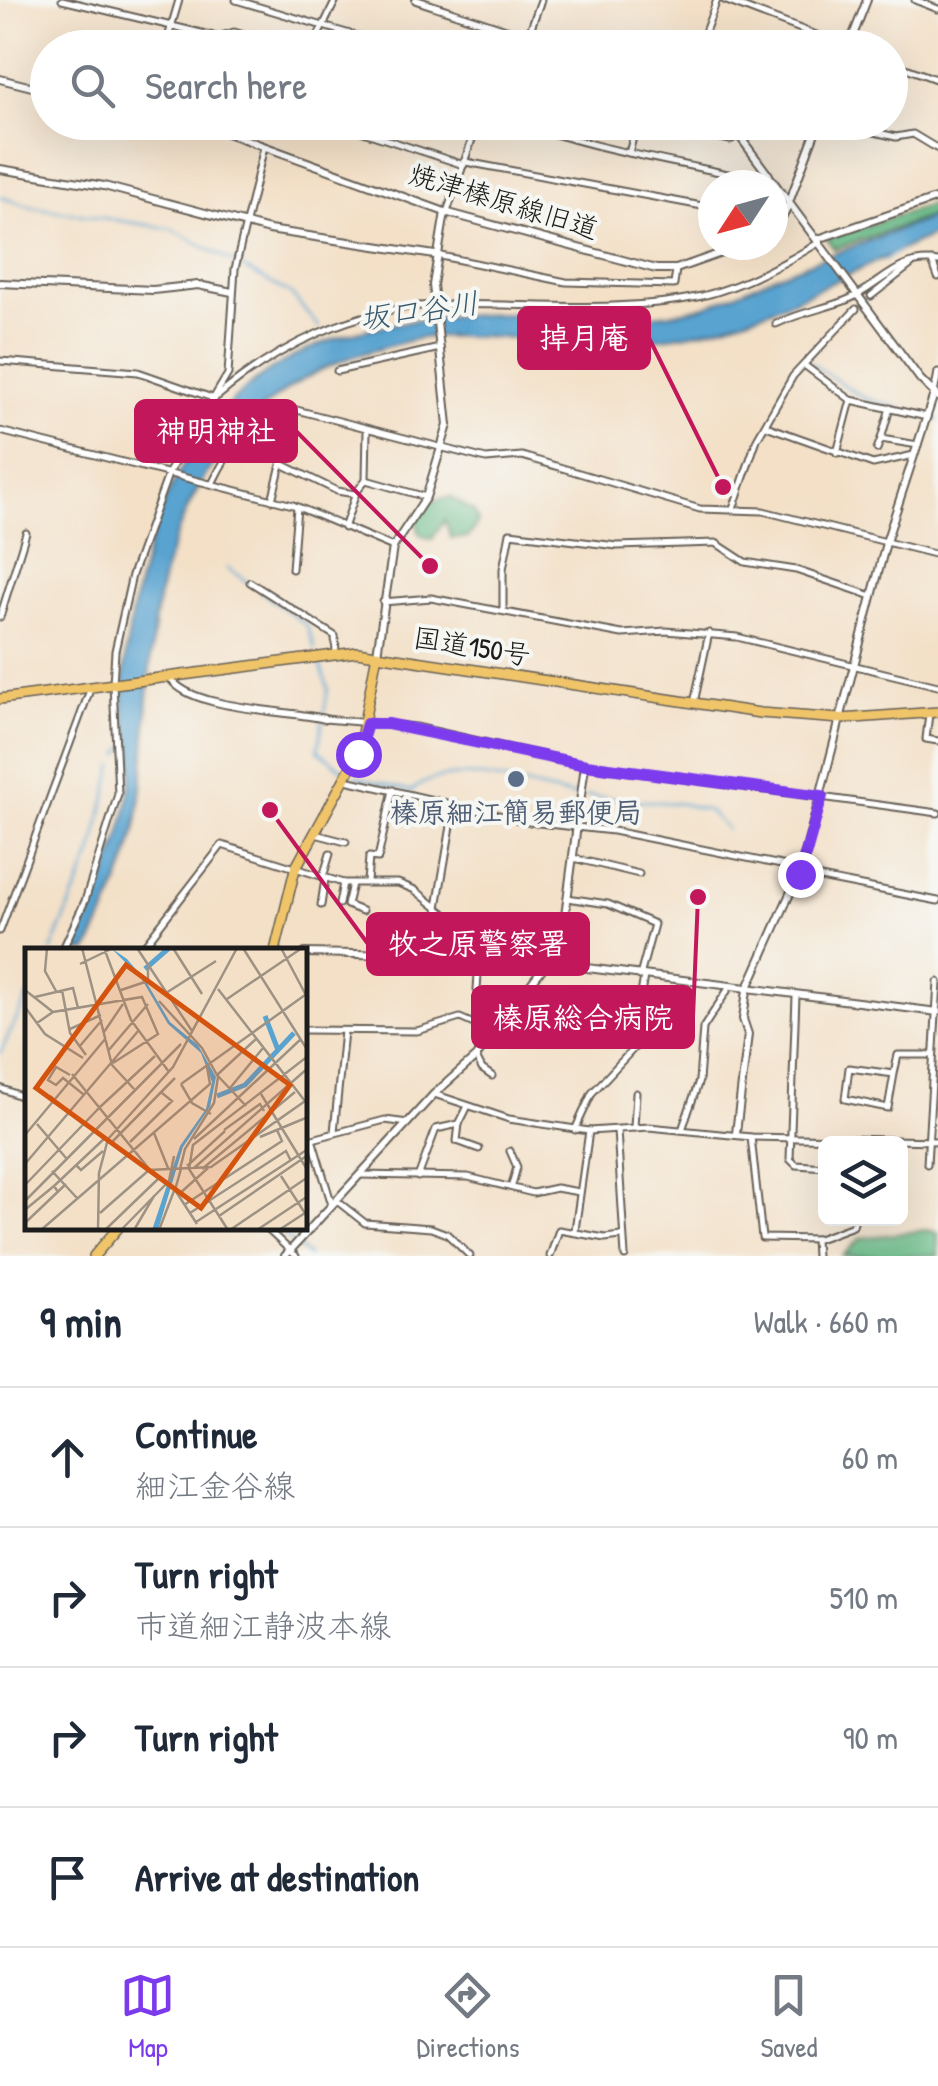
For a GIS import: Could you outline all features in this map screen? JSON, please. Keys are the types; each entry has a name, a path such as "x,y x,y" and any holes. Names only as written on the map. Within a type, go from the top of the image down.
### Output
{"main road":[{"name":"国道150号","path":"0,699 336,653 377,654 694,703 840,719 934,713"},
{"path":"276,948 294,869 346,780 367,724 377,654"},
{"path":"94,1256 115,1231"}],"street":[{"path":"62,0 190,30"},
{"path":"169,30 179,0"},
{"path":"236,0 345,30"},
{"path":"319,30 336,0"},
{"path":"416,0 504,30"},
{"path":"530,30 541,0"},
{"path":"707,30 721,0 803,30"},
{"path":"856,30 867,0"},
{"path":"915,0 938,9"},
{"path":"908,69 938,80"},
{"path":"0,79 30,87"},
{"path":"908,135 938,149"},
{"name":"焼津榛原線旧道","path":"252,140 446,212 656,269 676,269 701,260"},
{"path":"391,140 465,163 698,205"},
{"path":"377,654 394,547 426,497 449,416 435,305 435,254 472,140"},
{"path":"582,140 707,170"},
{"path":"629,153 632,140"},
{"path":"744,140 767,170"},
{"path":"812,140 789,201 936,395"},
{"path":"63,948 86,900 118,794 115,651 132,575 171,473 228,374 236,260 264,144"},
{"path":"0,169 104,186 245,226 435,254 596,286 674,285 676,269"},
{"path":"215,399 264,362 366,316 435,305 534,308 701,296 746,281 820,243 938,198"},
{"path":"871,296 919,260"},
{"path":"780,322 858,293 888,272 919,260 935,261 938,276"},
{"path":"0,283 154,290 198,285 232,292"},
{"path":"733,510 757,439 804,365 856,309"},
{"path":"337,371 440,347"},
{"path":"0,361 138,372 215,399"},
{"path":"804,365 851,400 871,408 875,403 927,417"},
{"path":"736,1134 748,1034 742,1019 747,990 800,872 887,539 936,395 938,372"},
{"path":"837,453 851,400"},
{"path":"877,449 890,407"},
{"path":"213,482 238,442 270,410 295,409 486,459 522,456 700,509 764,511 938,554"},
{"path":"272,500 295,409"},
{"path":"766,426 873,464 914,455"},
{"path":"344,528 356,494 366,480 368,430"},
{"path":"0,431 297,506 394,547"},
{"path":"882,439 918,444"},
{"path":"282,464 337,492 356,494"},
{"path":"366,480 426,497"},
{"path":"292,569 297,506"},
{"path":"0,617 26,533"},
{"path":"502,610 503,568 510,534 617,546 716,543 745,562 796,570 872,596"},
{"path":"250,582 335,636 336,653"},
{"path":"384,602 413,603 432,598 622,634 708,633 938,686"},
{"path":"694,703 708,633"},
{"path":"170,676 181,691 200,700 367,724 416,727 586,765 938,813"},
{"path":"0,931 91,687"},
{"path":"934,713 926,738 938,741"},
{"path":"270,1231 292,1250 434,1094 476,1058 496,1034 564,923 586,765"},
{"path":"346,780 530,822 577,828 938,901"},
{"path":"367,882 369,857 378,858 393,790"},
{"path":"437,907 455,803"},
{"path":"314,833 346,842"},
{"path":"142,948 222,845 344,884 398,883 458,925 540,964"},
{"path":"320,905 330,854"},
{"path":"573,858 638,874"},
{"path":"339,904 344,884"},
{"path":"352,884 347,906 362,911"},
{"path":"567,898 608,904 654,924 642,976 639,1007 644,1018 634,1048 592,1093 574,1130"},
{"path":"381,954 387,935"},
{"path":"308,952 479,957 936,1011"},
{"path":"477,990 479,957"},
{"path":"927,1164 938,982"},
{"path":"682,1130 699,1081 703,1028 728,988"},
{"path":"796,996 792,1163 818,1166"},
{"path":"308,1030 417,1030 460,1018 496,1034"},
{"path":"334,1132 344,1030"},
{"path":"894,1074 848,1068 845,1099 888,1108 898,1054 933,1056"},
{"path":"476,1058 492,1076"},
{"path":"0,1088 25,1098"},
{"path":"634,1128 636,1092"},
{"path":"434,1094 509,1119 574,1130 634,1128 938,1142"},
{"path":"468,1106 459,1124 457,1141 479,1148"},
{"path":"408,1123 385,1120 309,1141 335,1203 365,1223 431,1228 448,1234 470,1256"},
{"path":"418,1177 436,1129 459,1124"},
{"path":"617,1130 624,1256"},
{"path":"575,1230 589,1131"},
{"path":"751,1136 762,1238 816,1238 853,1226"},
{"path":"510,1151 517,1167 512,1185"},
{"path":"360,1175 468,1177 534,1193 556,1188 579,1192"},
{"path":"550,1256 555,1232 575,1230 605,1238 622,1236"},
{"path":"816,1238 816,1256"}],"green space":[{"path":"938,202 938,214 834,249 827,239"},
{"path":"451,497 474,512 478,522 468,538 451,538 445,520 432,539 420,535 416,520 423,510 434,501"},
{"path":"927,1230 938,1233 938,1256 842,1256 861,1238"}],"water":[{"path":"938,215 938,233 797,298 724,325 649,339 424,338 340,362 304,379 272,400 244,426 198,488 167,562 154,629 135,832 121,878 89,948 76,948 126,812 133,756 123,705 124,675 138,583 158,519 186,460 220,413 261,377 306,350 356,332 470,315 636,316 677,312 727,298"}],"waterway":[{"path":"0,197 28,206 172,229 291,294 319,327"},
{"path":"885,260 899,249"},
{"path":"857,307 889,278"},
{"path":"805,359 822,341"},
{"path":"810,363 864,398 901,409"},
{"path":"932,418 938,420"},
{"path":"227,568 249,583"},
{"path":"260,591 307,626 315,649"},
{"path":"320,664 328,688 318,750 343,770"},
{"path":"120,755 130,740"},
{"path":"52,948 92,854 114,765"},
{"path":"356,777 411,791 428,781 469,776 576,796"},
{"path":"586,796 683,804 709,811 727,830"},
{"path":"0,1053 25,1002"},
{"path":"280,1231 292,1242"},
{"path":"298,1247 308,1256"}],"place":[{"name":"掉月庵","path":"723,487"},
{"name":"神明神社","path":"430,566"},
{"name":"榛原細江簡易郵便局","path":"516,779"},
{"name":"牧之原警察署","path":"270,810"},
{"name":"榛原総合病院","path":"698,897"}],"route":[{"path":"358,754 367,724 388,724 586,765 822,796 800,874"}],"water label":[{"name":"坂口谷川","path":"419,311"}]}
